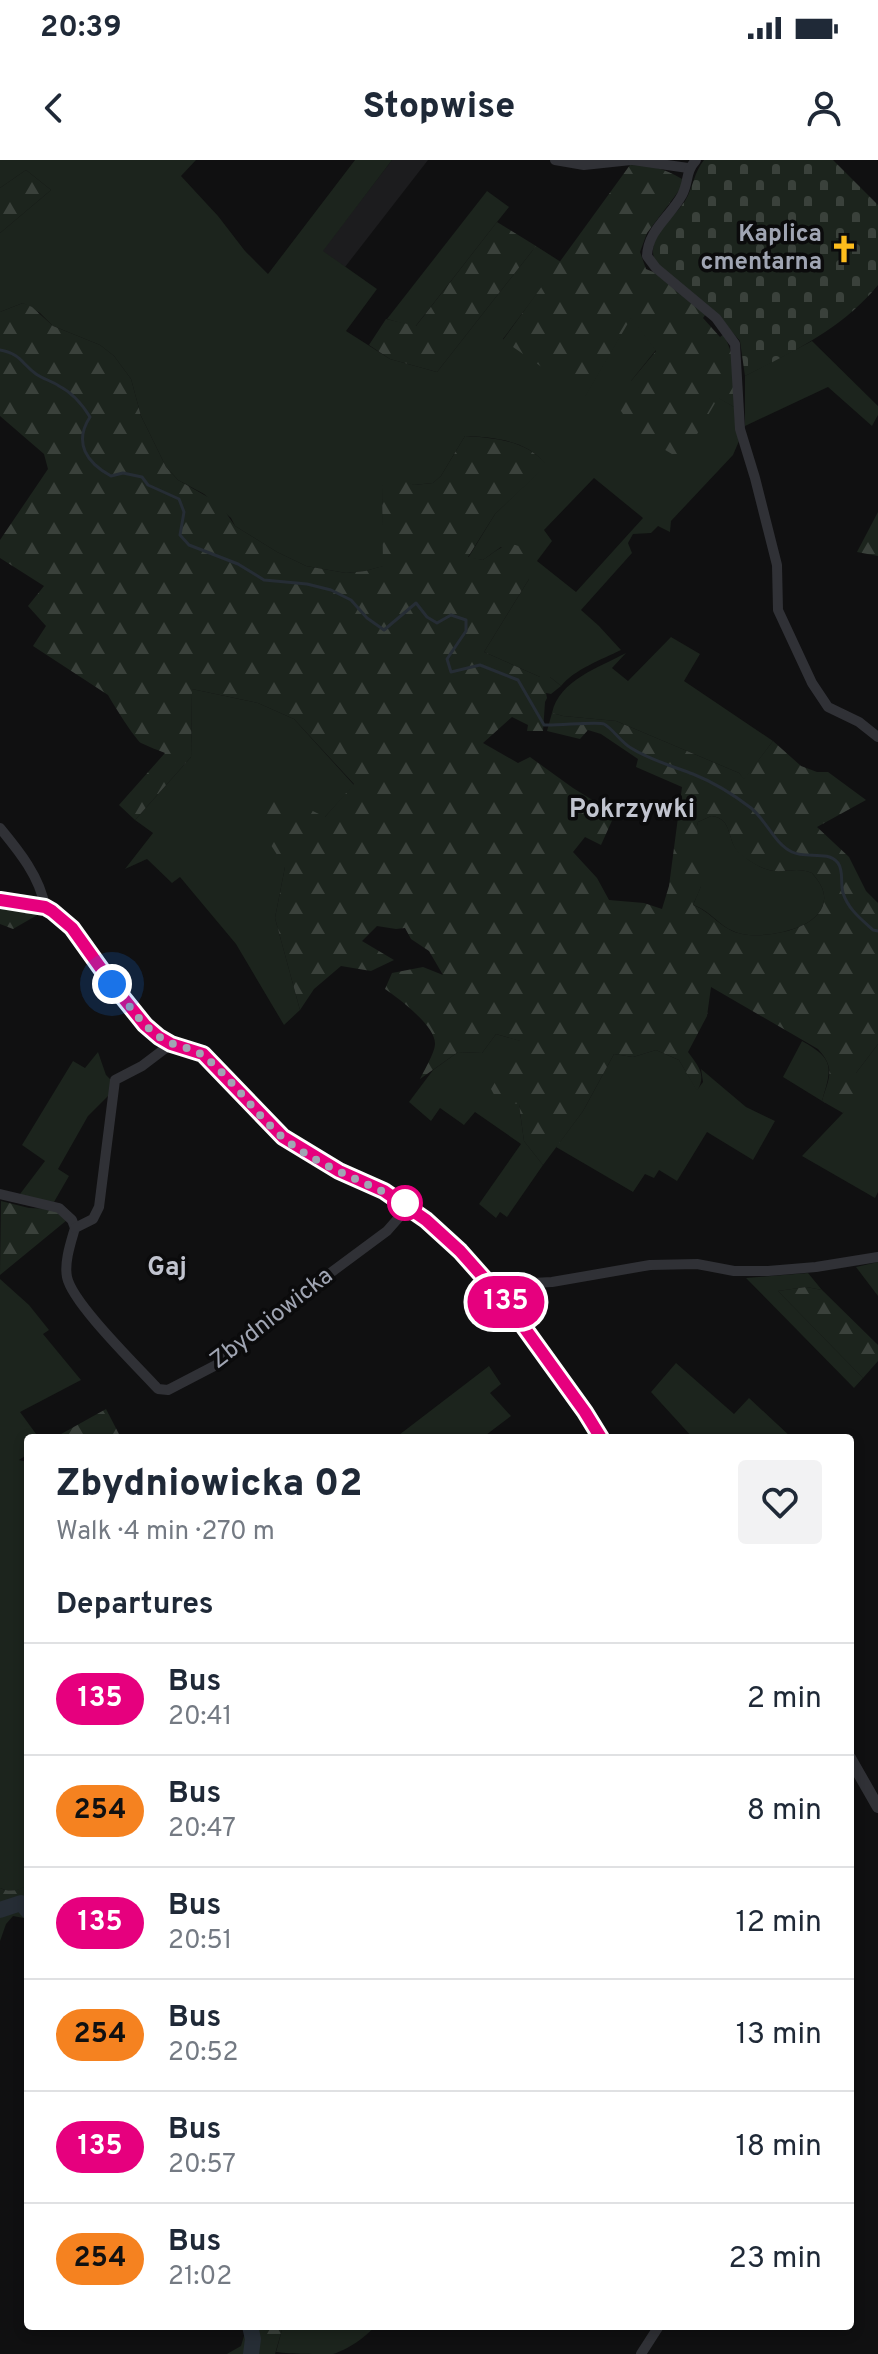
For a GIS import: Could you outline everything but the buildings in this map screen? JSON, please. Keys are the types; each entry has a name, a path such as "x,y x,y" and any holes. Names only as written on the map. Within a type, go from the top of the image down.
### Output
{"street":[{"path":"555,160 584,165 632,160 692,164 681,197 647,244 647,256 656,268 716,318 735,344 740,429 777,565 778,610 812,683 828,707 859,722 878,737"},
{"path":"0,828 34,876 43,893 45,907"},
{"path":"0,900 45,907 72,928 112,984 145,1025 159,1037 203,1054 283,1137 329,1165 409,1206 444,1236 508,1305 598,1434"},
{"path":"0,1194 59,1208 72,1220 75,1228 93,1219 99,1207 115,1080 144,1065 171,1044"},
{"name":"Zbydniowicka","path":"75,1228 66,1267 67,1279 93,1317 158,1389 168,1390 218,1364 267,1320 387,1231 409,1206"},
{"path":"491,1285 552,1282 679,1263 734,1271 768,1271 878,1257"},
{"path":"854,1765 878,1807"},
{"path":"641,2354 656,2330"}],"shaded area":[{"path":"392,160 428,160 345,267 322,251"}],"green space":[{"path":"0,160 196,160 181,176 268,274 355,160 392,160 323,251 377,289 346,331 390,359 437,372 536,246 561,262 503,339 585,396 631,317 656,350 631,381 719,398 736,408 739,441 733,455 671,521 670,532 658,526 651,533 633,534 628,543 632,553 581,610 621,650 581,670 561,686 550,677 540,677 484,652 529,579 501,547 483,560 468,558 495,514 546,465 538,457 520,445 487,437 465,436 441,476 433,483 414,485 405,482 382,486 384,566 346,573 306,566 277,552 235,526 231,518 204,494 178,480 166,467 141,416 131,379 114,356 100,345 53,326 40,313 23,303 0,312 0,233 51,190 26,170 0,188","holes":["594,478 643,518 576,592 537,561 552,541 544,530"]},
{"path":"704,160 833,160 878,205 878,285 833,326 745,376 740,341 718,316 658,266 654,257 653,248 660,232 685,201"},
{"path":"630,165 657,168 682,179 681,188 647,233 640,252 646,269 658,274 706,314 703,318 720,337 724,334 731,352 736,408 718,398 682,460 635,432 617,405 631,381 656,351 631,318 585,397 503,340"},
{"path":"26,170 51,190 0,233 0,188"},
{"path":"487,191 509,207 415,327 387,319"},
{"path":"497,222 536,246 437,372 390,359 369,345 386,319 416,326"},
{"path":"23,303 53,326 100,345 114,356 131,379 141,416 166,467 178,480 220,504 235,526 306,566 346,573 383,566 382,486 387,478 397,477 414,485 433,483 441,476 465,436 520,445 539,457 547,465 495,514 468,557 483,560 509,545 526,551 529,579 484,652 540,677 550,677 561,686 551,694 546,693 543,731 527,731 528,725 512,717 483,743 518,763 530,757 615,814 601,845 585,837 573,852 597,878 609,900 644,903 662,909 669,886 682,787 636,767 638,759 601,734 588,730 580,739 547,731 552,713 616,721 739,773 744,779 773,741 801,766 828,772 866,800 817,827 849,857 866,891 878,903 878,1044 856,1073 858,1089 843,1113 822,1101 829,1068 818,1049 711,987 707,1016 688,1052 701,1075 697,1091 679,1060 656,1050 633,1057 614,1054 583,1111 543,1165 524,1141 519,1104 498,1102 491,1089 520,1041 496,1034 482,1053 458,1052 420,1079 433,1052 434,1037 415,1013 385,989 392,973 423,967 443,975 429,951 411,939 405,928 377,926 362,941 394,960 371,971 341,966 314,989 300,1010 275,918 285,867 258,825 270,790 325,817 354,784 294,719 258,703 192,689 191,757 135,820 119,805 165,753 138,740 108,695 33,646 46,626 28,606 44,586 0,558 0,540 48,469 44,454 0,416 0,312","holes":["711,816 727,826 736,849 752,862 770,870 812,873 824,895 823,907 816,916 794,929 753,935 728,929 693,905 705,872 698,822"]},
{"path":"812,341 878,406 878,415 872,426 828,387 745,426 745,376"},
{"path":"878,512 878,556 857,552"},
{"path":"671,637 700,654 684,681 773,741 744,780 739,773 616,721 552,713 563,692 582,676 626,653 612,668 628,681"},
{"path":"192,689 258,703 294,719 354,785 285,867 275,918 300,1010 284,1025 236,944 180,877 172,883 147,859 125,869 153,833 135,820 191,757"},
{"path":"711,816 723,821 736,848 756,865 774,871 812,873 824,895 823,907 816,916 793,929 752,935 728,929 693,905 701,886 696,830 698,822"},
{"path":"0,908 39,914 13,929 0,924"},
{"path":"496,1034 521,1041 519,1104 524,1141 543,1165 507,1217 500,1212 496,1218 479,1204 521,1144 475,1112 464,1125 440,1108 431,1121 409,1102 433,1070 458,1052 482,1053"},
{"path":"802,1041 820,1053 828,1065 828,1080 822,1101 783,1077"},
{"path":"878,1044 878,1192 875,1198 802,1156 843,1113 856,1073"},
{"path":"656,1050 679,1060 697,1090 703,1082 701,1069 746,1107 775,1121 753,1160 707,1132 677,1181 659,1170 654,1178 645,1174 633,1192 556,1147 583,1111 614,1054 633,1057"},
{"path":"98,1052 106,1075 113,1082 110,1094 88,1116 58,1169 69,1176 54,1202 17,1198 45,1161 22,1145 73,1061 85,1068"},
{"path":"1,1201 29,1208 53,1209 67,1220 0,1275"},
{"path":"878,1262 878,1296 856,1267"},
{"path":"808,1273 822,1290 806,1287 778,1291 863,1378 854,1388 746,1278"},
{"path":"0,1279 29,1305 49,1330 43,1334 81,1380 20,1412 36,1434 24,1434 24,1457 19,1460 24,1461 24,1887 11,1891 0,1888"},
{"path":"806,1287 822,1290 878,1345 878,1361 863,1378 778,1291"},
{"path":"676,1363 734,1414 749,1398 788,1434 689,1434 651,1392"},
{"path":"489,1366 501,1384 490,1393 511,1416 487,1434 400,1434"},
{"path":"106,1409 119,1434 61,1434"},
{"path":"24,1886 24,1918 13,1916 6,1924 0,1941 0,1888 14,1890"},
{"path":"244,2330 282,2330 275,2354 227,2354 241,2346"},
{"path":"282,2330 371,2330 356,2343 333,2354 276,2352"}],"waterway":[{"path":"0,350 17,356 36,374 64,389 80,403 90,417 85,426 83,444 95,465 111,476 123,473 142,477 148,485 179,499 184,512 180,535 189,545 238,564 264,580 331,590 351,600 367,618 384,630 416,603 427,617 437,623 451,615 466,620 466,631 447,659 451,672 480,665 518,680 544,725 604,724 638,752 723,789 756,813 792,852 834,859 840,866 843,893 848,904 864,922 878,931"},
{"path":"0,1910 21,1903 24,1906"},
{"path":"251,2330 251,2354"}],"bus line":[{"name":"135","path":"0,900 45,907 52,911 72,928 112,984 145,1025 159,1037 203,1054 283,1137 339,1171 384,1191 426,1220 460,1251 508,1305 599,1434"}],"place":[{"name":"Kaplica cmentarna","path":"844,249"}],"district":[{"name":"Pokrzywki","path":"632,810"},
{"name":"Gaj","path":"167,1268"}],"route":[{"path":"112,984 145,1025 171,1044 203,1054 283,1137 339,1171 409,1206 405,1203"}]}
